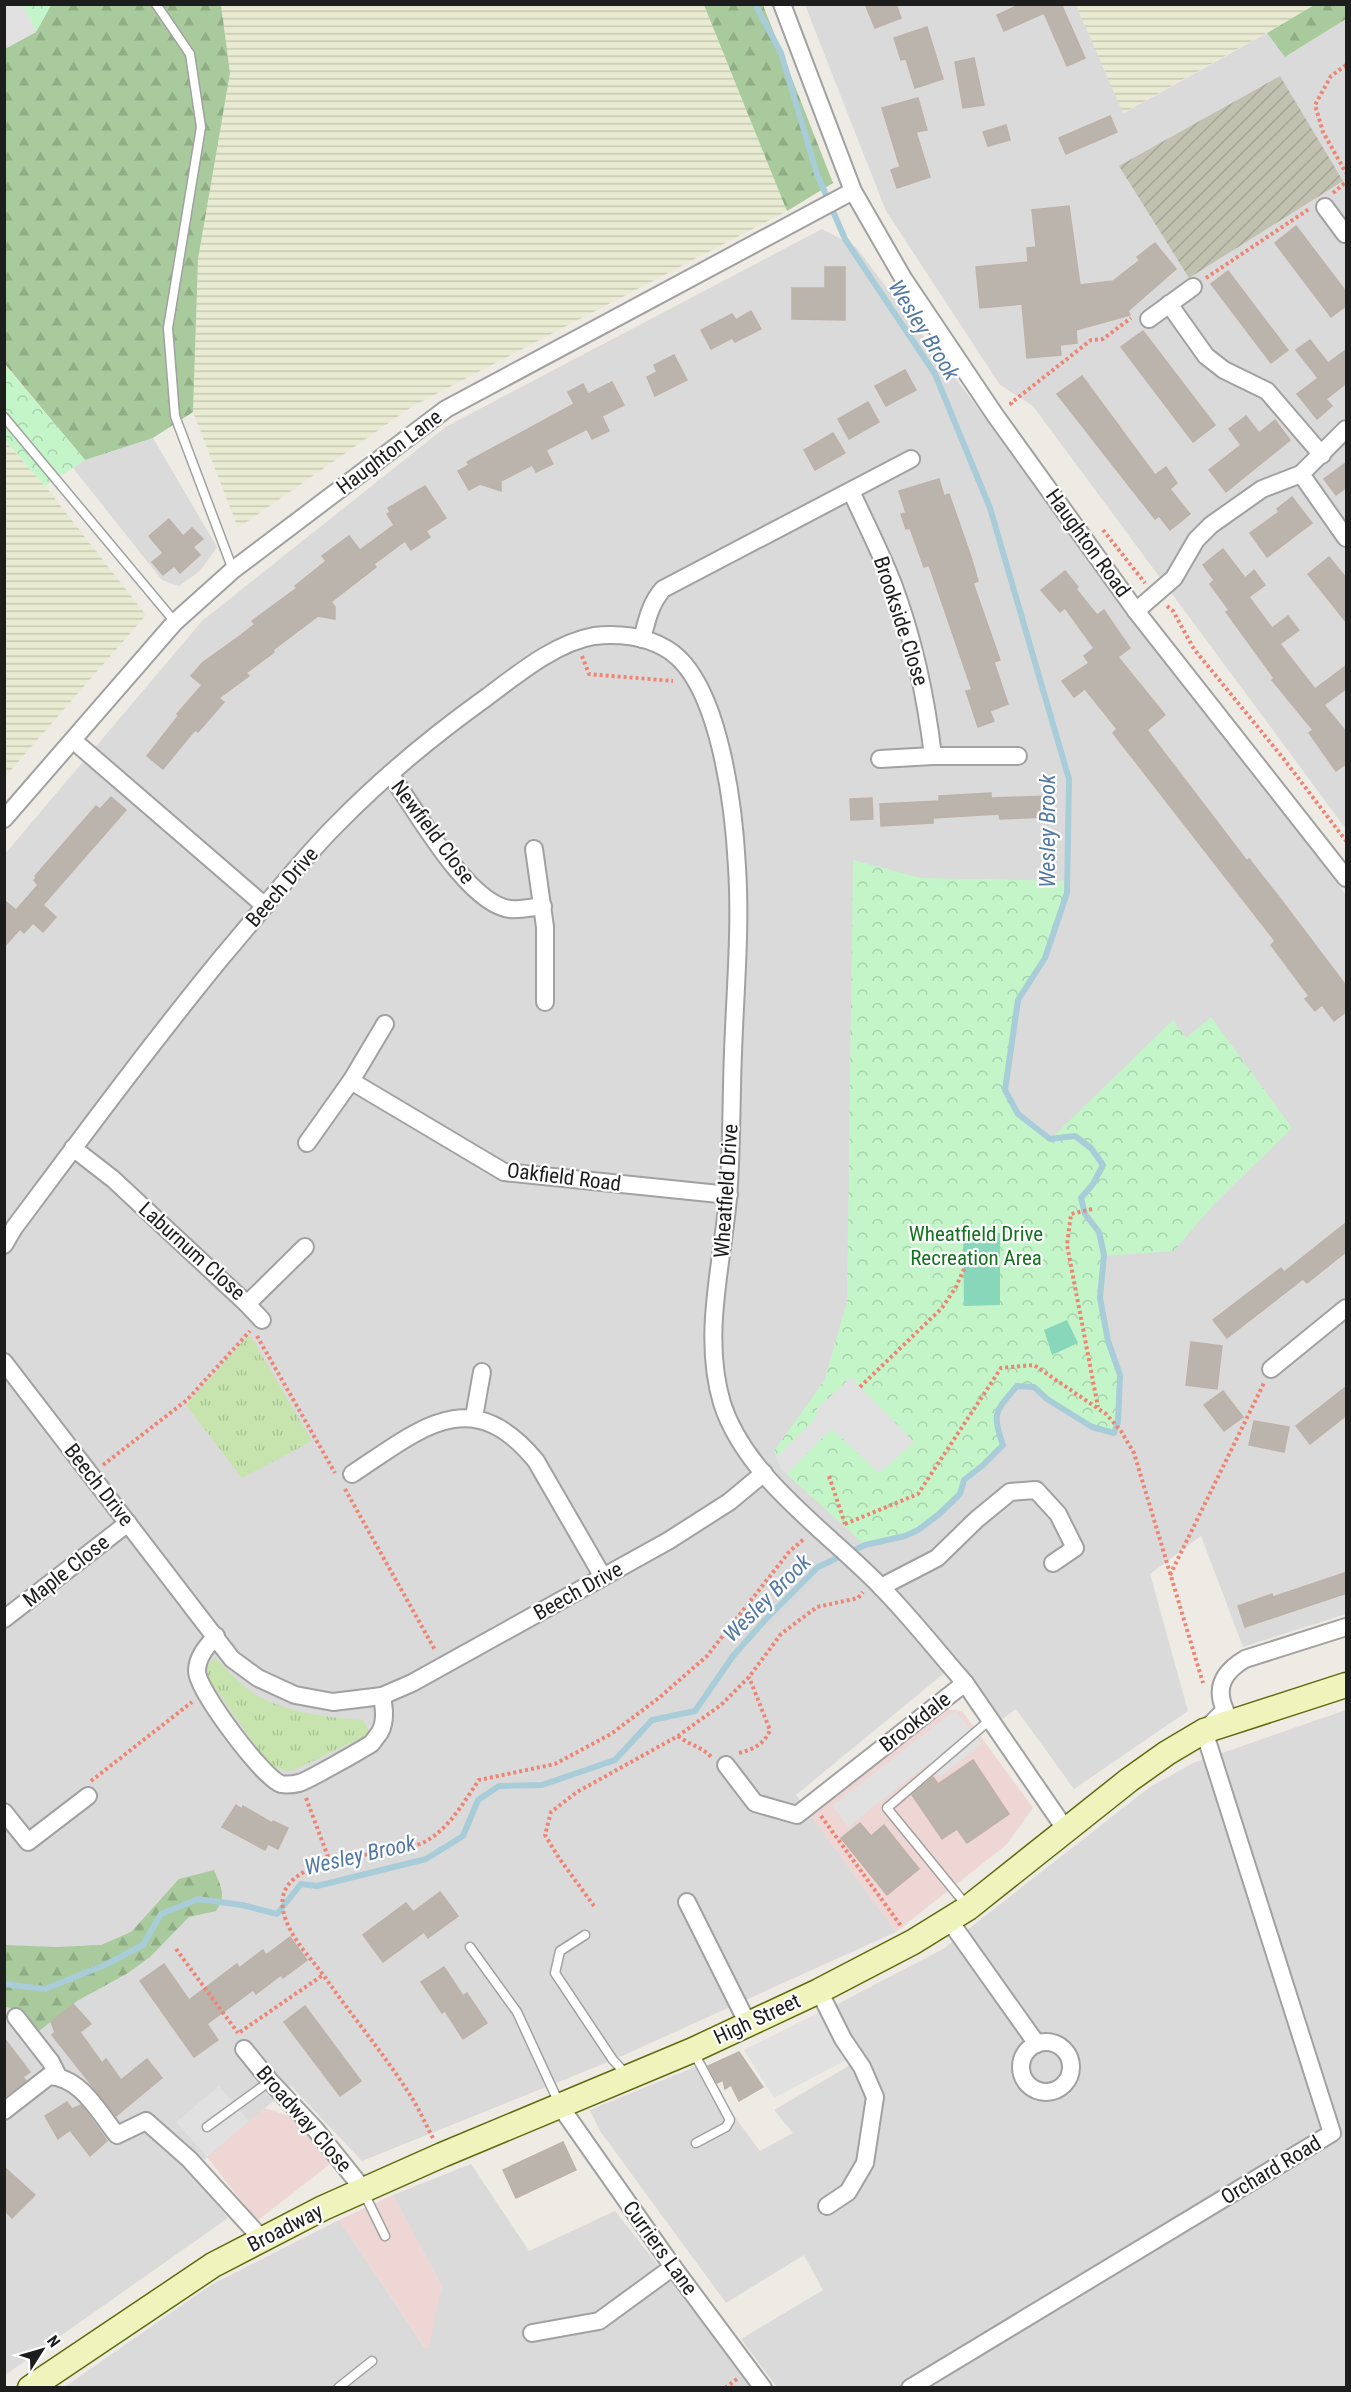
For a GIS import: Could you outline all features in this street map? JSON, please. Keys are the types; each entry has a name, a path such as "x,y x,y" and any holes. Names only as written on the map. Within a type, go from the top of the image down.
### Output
{"main road":[{"name":"High Street","path":"560,2106 693,2050 913,1942 958,1914 1167,1753 1204,1731 1347,1684"},
{"name":"Broadway","path":"30,2388 213,2265 363,2189 560,2106"}],"street":[{"name":"Haughton Road","path":"782,4 853,191 903,278 995,415 1136,611 1347,878"},
{"name":"Haughton Lane","path":"4,819 175,622 233,570 446,409 853,191"},
{"path":"1322,204 1346,235"},
{"path":"1149,319 1192,287"},
{"path":"1169,304 1206,356 1224,370 1267,391 1322,455"},
{"path":"1136,611 1174,578 1196,540 1211,525 1262,489 1301,474 1347,429"},
{"path":"642,639 649,609 663,589 911,459"},
{"path":"1301,474 1347,538"},
{"name":"Brookside Close","path":"851,491 893,584 908,631 927,704 933,756"},
{"name":"Beech Drive","path":"4,1245 73,1148 166,1026 334,826 431,739 507,682 555,652 596,636 621,635 642,639"},
{"name":"Wheatfield Drive","path":"642,639 664,647 678,657 706,702 725,768 737,868 738,934 729,1195 713,1327 713,1359 725,1412 742,1444 795,1508 877,1583 965,1683"},
{"path":"74,741 265,906"},
{"path":"880,759 933,756 1018,756"},
{"name":"Newfield Close","path":"390,774 457,870 476,890 494,903 510,909 543,906"},
{"path":"534,849 543,906 545,1002"},
{"path":"307,1143 351,1081 385,1024"},
{"name":"Oakfield Road","path":"351,1081 504,1173 729,1195"},
{"name":"Laburnum Close","path":"73,1148 113,1179 248,1304 305,1247"},
{"path":"248,1304 257,1324"},
{"path":"1271,1369 1347,1308"},
{"name":"Beech Drive","path":"4,1362 232,1659 258,1678 296,1695 333,1702 382,1696 412,1683 668,1541 729,1502 765,1473"},
{"path":"474,1417 482,1372"},
{"path":"352,1474 420,1429 439,1422 474,1417 497,1427 523,1445 536,1461 603,1577"},
{"path":"877,1583 937,1558 976,1520 1010,1492 1036,1490 1058,1514 1074,1548 1053,1563"},
{"name":"Maple Close","path":"4,1620 128,1523"},
{"path":"1204,1731 1225,1710 1221,1690 1230,1668 1245,1659 1347,1627"},
{"path":"216,1636 204,1648 198,1662 197,1673 205,1692 258,1767 282,1784 300,1783 371,1743 381,1731 385,1714 382,1696"},
{"name":"Brookdale","path":"726,1765 755,1803 797,1815 965,1683 992,1719 1066,1830"},
{"name":"Orchard Road","path":"910,2388 1339,2129 1204,1731"},
{"path":"4,1812 28,1842 88,1796"},
{"path":"687,1902 748,2024"},
{"path":"958,1914 1037,2044"},
{"path":"819,1990 843,2038 862,2067 875,2097 865,2163 848,2192 827,2206"},
{"path":"16,2017 51,2062 57,2076"},
{"name":"Broadway Close","path":"244,2049 315,2129 363,2189"},
{"path":"4,2111 50,2076 57,2076 77,2085 117,2135 146,2121 189,2159 262,2239"},
{"name":"Curriers Lane","path":"560,2106 672,2267 763,2388"},
{"path":"532,2333 599,2320 672,2267"}],"lane":[{"path":"156,4 190,54 201,127 168,328 175,416 233,570"},
{"path":"4,417 175,622"},
{"path":"958,1914 887,1808 992,1719"},
{"path":"585,1935 560,1951 555,1973 612,2060 629,2076"},
{"path":"470,1947 517,2012 560,2106"},
{"path":"693,2050 730,2120 726,2127 696,2143"},
{"path":"207,2127 270,2080"},
{"path":"363,2189 385,2236"},
{"path":"338,2388 372,2361"}],"path":[{"path":"1347,65 1330,76 1315,105 1323,132 1347,172"},
{"path":"1192,287 1322,204 1347,182"},
{"path":"1017,412 1011,403 1091,340 1103,339 1142,310 1149,319"},
{"path":"1096,522 1131,567 1173,611 1194,649 1218,681 1283,758 1347,841"},
{"path":"576,642 589,674 696,683"},
{"path":"1092,1209 1071,1214 1067,1245 1098,1408"},
{"path":"860,1388 942,1308 956,1287 963,1269"},
{"path":"90,1474 187,1400 257,1324"},
{"path":"442,2155 412,2098 290,1932 281,1899 288,1884 310,1869 339,1859 418,1845 440,1832 479,1780 555,1764 611,1734 660,1697 707,1656 789,1551 822,1533 918,1494 1002,1368 1034,1365 1106,1414 1121,1431 1134,1452 1206,1694 1223,1705"},
{"path":"1170,1575 1271,1369"},
{"path":"829,1476 845,1524"},
{"path":"594,1906 545,1835 551,1812 577,1792 678,1736 721,1705 749,1677 781,1634 817,1607 858,1598 877,1583"},
{"path":"678,1736 706,1751 716,1763 726,1765 738,1754 751,1750 766,1740 770,1730 749,1677"},
{"path":"88,1796 82,1788 205,1692"},
{"path":"300,1783 330,1862"},
{"path":"812,1803 913,1942"},
{"path":"176,1949 238,2033 244,2049"},
{"path":"238,2033 323,1975"}],"shaded area":[{"path":"5,4 23,5 36,32 5,49"},
{"path":"221,5 704,5 787,211 413,406 238,528 193,412 198,259 230,73"},
{"path":"805,5 1076,5 1124,113 1267,33 1285,57 1346,19 1346,829 1033,406 1000,385 886,211"},
{"path":"1076,5 1316,5 1123,113"},
{"path":"1280,76 1343,181 1189,278 1119,166"},
{"path":"822,229 856,247 1346,895 1346,1614 1243,1647 1201,1536 1150,1574 1188,1711 1074,1789 1016,1709 1001,1720 959,1661 796,1795 896,1932 613,2060 362,2161 291,2086 190,2172 228,2218 5,2375 5,854 202,621 447,426"},
{"path":"153,438 217,547 200,571 179,586 162,580 73,468 85,460"},
{"path":"4,440 45,486 146,615 5,777"},
{"path":"851,1377 914,1442 879,1473 833,1430 828,1432 787,1474 781,1469 776,1457 816,1418 817,1409"},
{"path":"945,1709 962,1711 1033,1808 1006,1845 896,1932 811,1816"},
{"path":"955,1710 982,1744 940,1777 929,1763 848,1827 832,1806"},
{"path":"1346,1710 1346,2387 777,2387 741,2339 823,2290 804,2255 726,2303 600,2131 590,2110 697,2066 760,2151 793,2133 774,2110 862,2058 832,2007 943,1949 1150,1787 1193,1763"},
{"path":"818,2013 848,2059 774,2098 744,2050"},
{"path":"219,2086 249,2121 207,2157 176,2122"},
{"path":"265,2108 292,2117 330,2164 257,2221 207,2157"},
{"path":"471,2164 529,2251 615,2211 754,2387 63,2388 211,2285 339,2220 425,2348 442,2287 393,2195"},
{"path":"393,2195 442,2287 429,2347 426,2349 339,2220"}],"green space":[{"path":"1316,4 1346,5 1346,19 1285,57 1267,33"},
{"path":"23,5 51,5 36,32"},
{"path":"51,5 221,5 230,73 198,259 193,412 153,438 85,460 5,364 4,49 36,32"},
{"path":"704,5 763,5 833,183 787,211"},
{"path":"4,364 85,460 45,486 5,440"},
{"name":"Wheatfield Drive Recreation Area","path":"853,860 921,878 1067,881 1045,958 1018,1000 1005,1089 1018,1114 1051,1139 1173,1020 1186,1038 1211,1017 1292,1128 1213,1205 1174,1251 1104,1256 1100,1298 1108,1341 1120,1375 1118,1422 1114,1433 1092,1427 1047,1399 1034,1387 1017,1386 1000,1407 998,1413 998,1426 1003,1445 964,1480 960,1494 938,1515 905,1536 865,1545 781,1469 774,1451 824,1381 847,1302"},
{"path":"963,1230 1000,1233 1000,1305 964,1306"},
{"path":"1067,1320 1078,1343 1052,1355 1044,1330"},
{"path":"248,1336 251,1337 312,1441 242,1478 186,1405"},
{"path":"215,1658 250,1691 263,1698 305,1713 363,1720 369,1730 365,1736 294,1770 286,1771 270,1766 208,1678 207,1667"},
{"path":"214,1870 222,1895 216,1911 189,1917 150,1957 128,1973 77,2001 39,2031 20,2009 5,2007 5,1945 56,1947 101,1945 131,1932 179,1879"}],"building":[{"path":"865,4 896,4 901,18 875,28"},
{"path":"1021,4 1064,4 1062,6 1085,58 1067,66 1044,13 1004,31 997,15"},
{"path":"927,27 943,79 915,88 906,59 901,60 894,38"},
{"path":"974,58 984,105 963,108 955,62"},
{"path":"918,98 927,130 916,132 930,177 897,188 891,170 900,167 882,108"},
{"path":"1110,116 1117,132 1066,154 1059,138"},
{"path":"1006,125 1010,140 988,146 983,132"},
{"path":"1069,206 1080,285 1113,281 1140,260 1137,257 1155,243 1176,269 1128,311 1130,315 1076,330 1077,343 1060,345 1061,355 1027,358 1022,304 980,308 976,267 1028,262 1027,248 1036,247 1032,210"},
{"path":"1296,226 1347,293 1347,305 1331,317 1275,243"},
{"path":"825,267 845,267 845,320 792,319 792,288 825,288"},
{"path":"1228,271 1288,350 1271,363 1211,284"},
{"path":"751,311 761,329 735,342 732,338 711,349 701,330 732,314 736,320"},
{"path":"1143,331 1215,425 1193,442 1121,347"},
{"path":"1310,340 1328,363 1347,349 1347,383 1326,399 1332,406 1317,419 1297,394 1318,378 1296,350"},
{"path":"674,355 687,380 655,396 647,377 657,372 654,365"},
{"path":"905,370 916,390 886,406 875,386"},
{"path":"1082,376 1155,475 1166,467 1177,483 1170,489 1190,514 1170,530 1159,516 1155,519 1057,394"},
{"path":"612,382 624,405 602,416 609,431 592,439 587,429 546,450 553,464 536,472 532,465 501,481 501,491 480,484 469,490 458,471 469,465 467,462 574,404 568,392 583,384 588,394"},
{"path":"868,402 879,422 849,439 838,419"},
{"path":"1246,416 1259,433 1275,420 1290,440 1226,492 1209,470 1241,445 1229,429"},
{"path":"833,433 845,453 815,470 804,450"},
{"path":"1347,462 1347,487 1336,495 1324,479"},
{"path":"939,479 944,496 949,494 971,557 978,581 973,583 1000,660 994,662 1008,704 990,711 994,721 978,727 966,691 972,690 929,565 924,567 910,528 906,529 901,514 906,513 899,491"},
{"path":"425,486 446,518 426,531 430,537 411,550 405,541 374,564 376,567 331,602 335,607 335,619 318,616 246,673 249,676 219,698 224,702 198,732 195,730 163,769 147,756 179,715 177,714 202,685 191,676 202,663 255,624 252,621 297,588 295,586 326,561 322,556 349,536 360,550 394,525 387,514 390,512 388,508"},
{"path":"1292,497 1312,523 1267,557 1250,533 1279,512 1277,509"},
{"path":"169,519 183,536 192,528 203,539 193,547 200,555 180,573 174,566 163,575 152,562 163,553 149,536"},
{"path":"1223,549 1245,578 1254,570 1265,585 1249,597 1272,628 1288,616 1299,630 1280,644 1315,689 1347,665 1347,688 1324,705 1347,733 1347,763 1336,771 1309,733 1313,730 1272,680 1274,678 1226,612 1229,610 1210,584 1214,580 1203,565"},
{"path":"1329,557 1347,579 1347,623 1308,574"},
{"path":"1065,571 1097,615 1104,610 1130,648 1118,657 1165,715 1147,730 1347,987 1347,1011 1334,1021 1322,1005 1315,1011 1305,999 1309,996 1271,945 1275,941 1113,733 1117,729 1085,689 1074,697 1062,681 1089,663 1084,656 1094,648 1065,608 1060,612 1041,590"},
{"path":"991,793 991,798 1050,796 1051,817 1000,819 999,814 933,818 933,823 881,826 880,804 939,801 939,796"},
{"path":"111,797 126,810 43,905 56,917 43,932 33,923 24,933 20,929 4,947 4,900 16,910 38,885 34,880 35,876 96,806 100,809"},
{"path":"872,798 873,819 851,820 850,799"},
{"path":"1347,1222 1347,1251 1307,1283 1303,1279 1227,1338 1213,1320 1281,1268 1284,1272"},
{"path":"1191,1342 1222,1346 1217,1389 1186,1385"},
{"path":"1347,1386 1347,1415 1310,1444 1296,1426"},
{"path":"1223,1391 1243,1417 1224,1431 1204,1405"},
{"path":"1254,1421 1289,1427 1284,1452 1249,1445"},
{"path":"1347,1572 1347,1593 1245,1627 1238,1606 1272,1594 1273,1597"},
{"path":"973,1760 1009,1814 967,1843 957,1829 942,1839 912,1795 933,1777 938,1784"},
{"path":"236,1805 242,1809 243,1806 272,1823 273,1821 288,1828 278,1849 268,1844 265,1850 222,1827"},
{"path":"860,1823 871,1836 884,1825 919,1869 887,1895 841,1838"},
{"path":"440,1892 458,1916 428,1938 424,1932 383,1962 363,1935 406,1903 413,1912"},
{"path":"290,1937 307,1960 283,1978 281,1975 256,1994 253,1990 207,2024 218,2040 194,2057 140,1981 164,1964 189,2000 237,1964 239,1968 263,1950 266,1955"},
{"path":"444,1967 463,1996 467,1993 487,2023 463,2039 445,2011 442,2013 421,1982"},
{"path":"73,2004 91,2024 80,2032 102,2063 106,2059 121,2080 147,2059 162,2078 116,2116 52,2035 55,2032 51,2022"},
{"path":"305,2006 361,2081 340,2096 284,2022"},
{"path":"4,2038 30,2072 23,2077 26,2081 4,2097"},
{"path":"739,2052 763,2087 739,2101 731,2085 725,2089 723,2080 717,2083 708,2066"},
{"path":"67,2102 72,2109 81,2105 107,2141 90,2156 70,2130 58,2139 45,2116"},
{"path":"563,2142 576,2170 516,2198 503,2170"},
{"path":"4,2167 35,2195 12,2218 4,2210"}],"waterway":[{"name":"Wesley Brook","path":"4,1984 45,1989 107,1964 143,1945 161,1914 198,1899 242,1905 277,1914 301,1884 317,1886 426,1859 463,1836 478,1800 499,1786 542,1785 615,1760 652,1720 695,1711 733,1656 818,1567 865,1545 905,1536 918,1530 938,1515 960,1494 964,1480 1003,1445 997,1425 998,1412 1017,1386 1034,1387 1047,1399 1092,1427 1114,1433 1118,1422 1120,1375 1108,1341 1100,1298 1104,1255 1099,1232 1085,1214 1081,1198 1093,1184 1103,1165 1091,1148 1075,1136 1050,1139 1018,1114 1005,1090 1018,1000 1045,958 1067,893 1069,779 990,508 935,374 845,239 817,174 781,53 755,4"}]}
